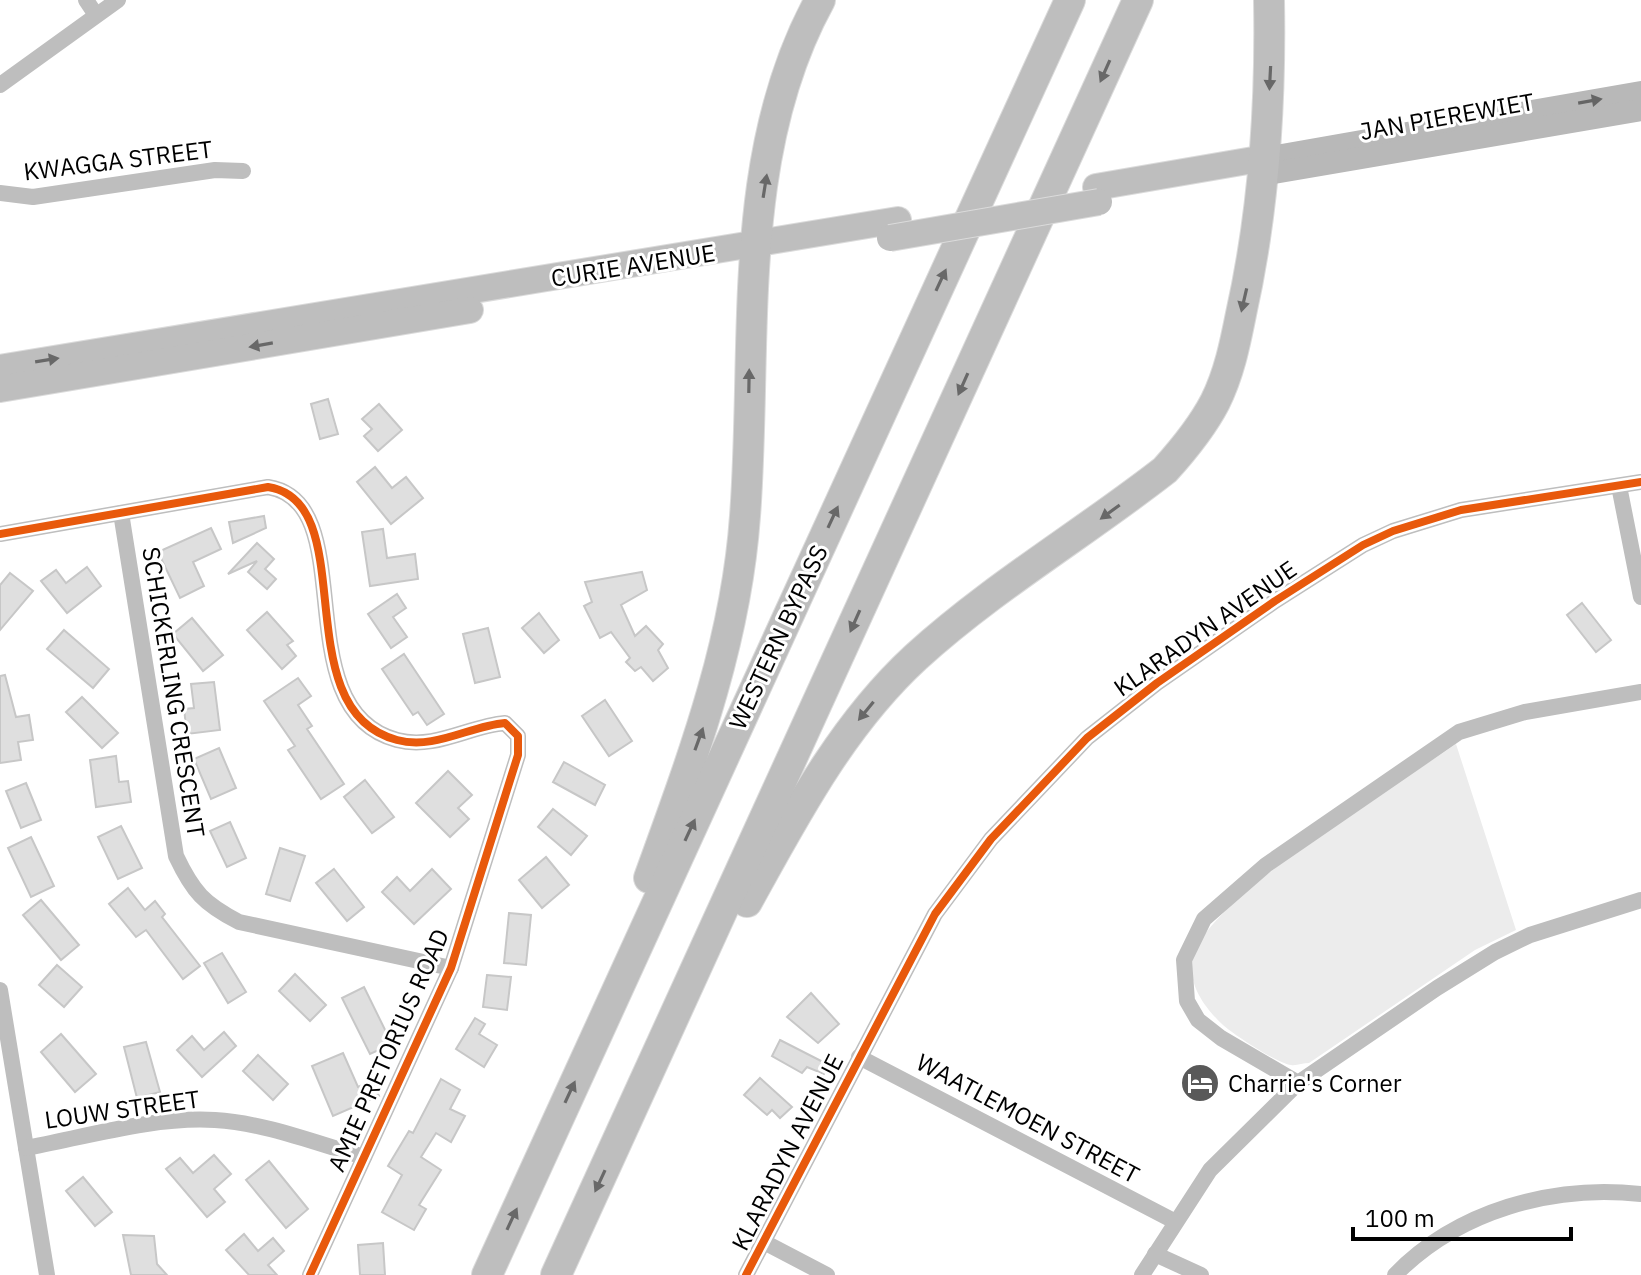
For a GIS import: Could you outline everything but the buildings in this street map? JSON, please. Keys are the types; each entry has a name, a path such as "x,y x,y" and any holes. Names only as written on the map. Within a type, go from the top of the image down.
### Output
{"highway":[{"path":"601,1024 629,931 707,719 737,588 745,516 754,254 782,90 799,40 820,0"},
{"name":"WESTERN BYPASS","path":"487,1275 1070,0"},
{"path":"556,1275 1138,0"},
{"path":"633,1111 792,821 830,757 874,702 915,658 957,623 1165,470 1192,440 1215,402 1231,361 1252,265 1270,70 1269,0"}],"main road":[{"name":"JAN PIEREWIET","path":"1263,166 1641,92"},
{"name":"JAN PIEREWIET","path":"1263,166 1641,110"},
{"name":"CURIE AVENUE","path":"0,389 1263,166"},
{"name":"CURIE AVENUE","path":"0,368 754,254"}],"street":[{"path":"86,0 96,15"},
{"path":"0,85 118,0"},
{"name":"KWAGGA STREET","path":"0,193 33,197 215,170 243,171"},
{"name":"KLARADYN AVENUE","path":"746,1275 935,914 991,839 1087,738 1157,683 1363,545 1413,522 1461,510 1641,482"},
{"path":"1619,486 1641,597"},
{"name":"AMIE PRETORIUS ROAD","path":"0,534 268,487 283,490 297,498 313,527 338,683 361,719 384,735 412,742 429,743 500,723 510,725 516,732 518,755 451,968 310,1275"},
{"name":"SCHICKERLING CRESCENT","path":"121,513 176,856 189,883 207,905 239,922 451,968"},
{"path":"1298,1083 1221,1038 1198,1020 1187,1001 1184,960 1204,919 1266,865 1459,732 1511,715 1641,692"},
{"path":"1142,1275 1174,1221 1210,1170 1298,1083 1495,952 1530,935 1641,900"},
{"path":"0,990 4,1043 26,1148 47,1275"},
{"name":"WAATLEMOEN STREET","path":"859,1057 1174,1221"},
{"name":"LOUW STREET","path":"26,1148 178,1120 214,1120 256,1126 364,1157"},
{"path":"1395,1275 1431,1242 1477,1218 1507,1208 1574,1194 1641,1194"},
{"path":"762,1241 827,1275"},
{"path":"1155,1254 1201,1275"}],"shaded area":[{"path":"1456,744 1516,930 1475,950 1309,1063 1293,1065 1276,1060 1223,1025 1204,1003 1192,976 1193,956 1207,931 1234,903 1310,842"}],"cycle path":[{"path":"746,1275 935,914 991,839 1087,738 1157,683 1275,601 1363,545 1393,531 1461,510 1641,482"},
{"path":"0,534 268,487 296,501 313,529 321,566 331,651 342,690 363,721 397,740 411,742 438,740 505,723 518,736 518,755 451,968 310,1275"}],"place":[{"name":"Charrie's Corner","path":"1200,1083"}]}
